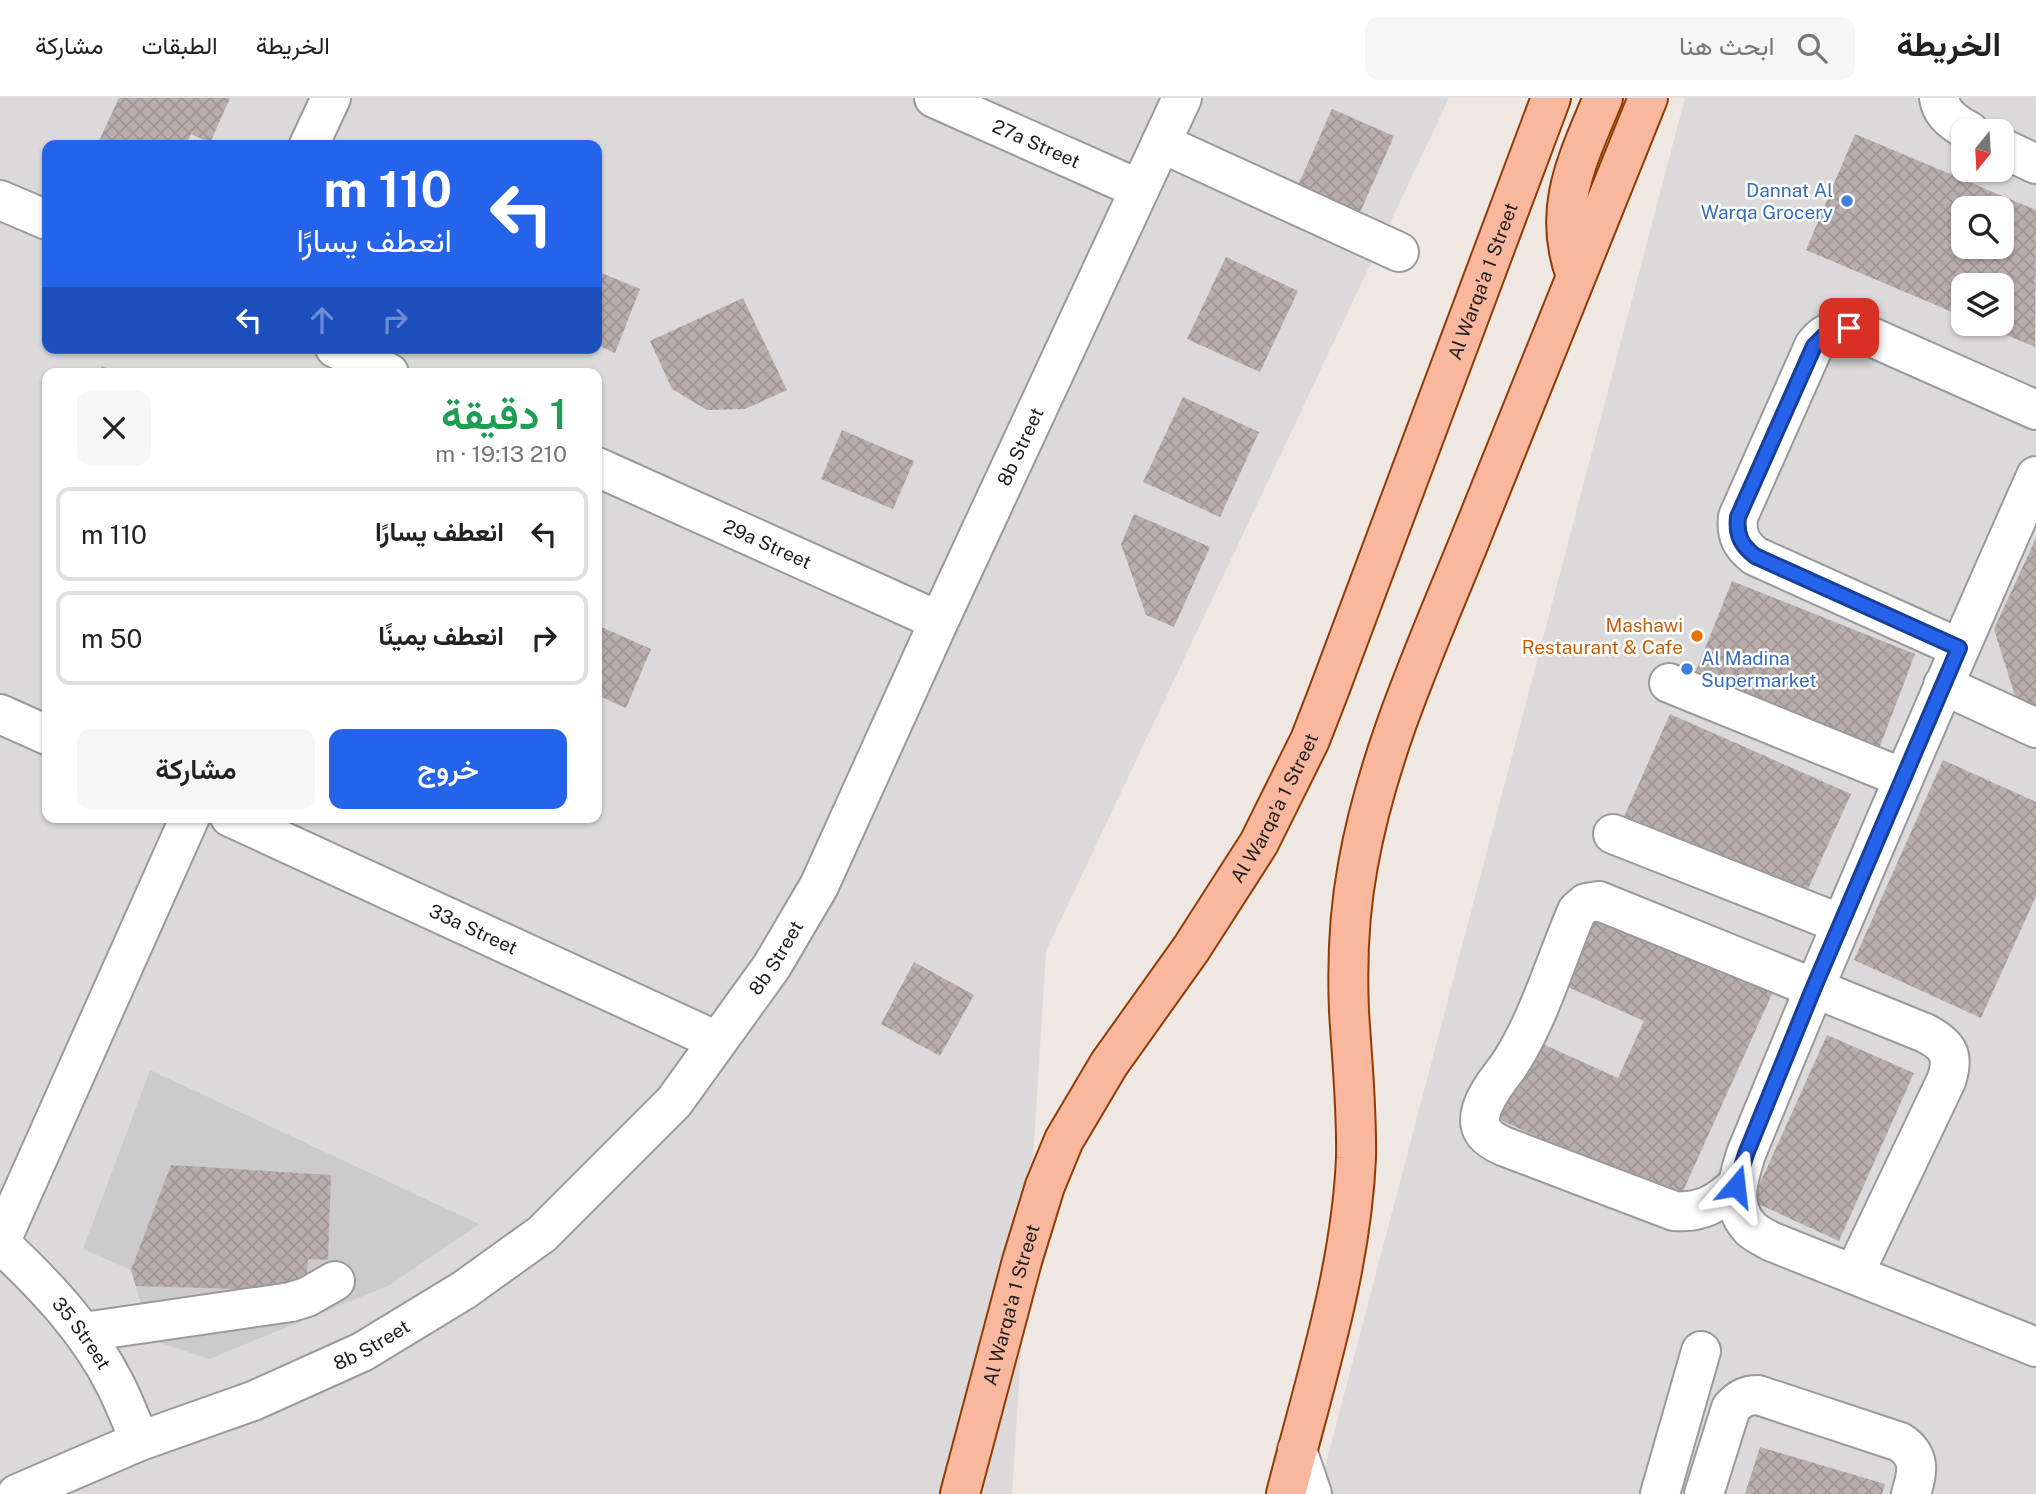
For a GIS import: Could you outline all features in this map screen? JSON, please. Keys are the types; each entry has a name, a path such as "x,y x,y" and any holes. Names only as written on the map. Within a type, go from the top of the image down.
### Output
{"main road":[{"name":"Al Warqa'a 1 Street","path":"956,1489 1045,1186 1064,1140 1109,1064 1226,897 1259,843 1293,776 1329,691 1551,98"},
{"path":"1576,276 1566,235 1567,198 1572,173 1603,98"},
{"path":"1286,1494 1334,1310 1354,1192 1356,1108 1348,965 1351,916 1368,818 1407,695 1648,98"}],"street":[{"path":"311,140 331,98"},
{"name":"27a Street","path":"934,98 1139,189"},
{"name":"8b Street","path":"17,1494 139,1441 253,1401 362,1352 464,1290 551,1225 674,1102 772,966 819,886 1182,98"},
{"path":"1939,98 1939,104 1951,120"},
{"path":"1161,143 1399,252"},
{"path":"2014,154 2036,164"},
{"path":"0,200 42,218"},
{"path":"1959,648 1755,556 1741,543 1738,517 1814,346 1829,331 1849,328 1858,331 2036,411"},
{"path":"348,354 379,368"},
{"name":"29a Street","path":"602,469 939,621"},
{"path":"2036,476 1814,987 1746,1154 1736,1186 1738,1209 1751,1229 1770,1241 2036,1347"},
{"path":"1669,683 1903,778"},
{"path":"1943,685 2036,728"},
{"path":"0,714 42,733"},
{"path":"0,1243 187,823"},
{"name":"33a Street","path":"243,823 717,1041"},
{"path":"1613,834 1841,924"},
{"path":"1736,1186 1721,1200 1706,1208 1690,1212 1674,1211 1492,1141 1483,1132 1480,1120 1483,1108 1519,1050 1577,911 1586,903 1599,901 1814,987 1939,1040 1949,1052 1951,1066 1854,1274"},
{"name":"35 Street","path":"0,1243 44,1285 84,1332 115,1385 139,1441"},
{"path":"84,1332 291,1302 307,1297 334,1281"},
{"path":"1660,1494 1700,1351"},
{"path":"1704,1494 1731,1408 1747,1395 1758,1395 1900,1442 1913,1453 1917,1461 1911,1494"},
{"path":"1297,1450 1312,1494"}],"shaded area":[{"path":"0,98 1449,98 1046,951 1012,1494 0,1494"},
{"path":"1685,98 2036,98 2036,1494 1318,1494"},
{"path":"150,1070 479,1224 390,1285 209,1359 152,1340 131,1270 83,1249"}],"building":[{"path":"119,98 230,98 211,140 204,140 191,134 188,140 99,140"},
{"path":"1332,109 1394,136 1353,228 1291,201"},
{"path":"1855,134 1951,174 1951,182 1969,182 2003,196 1951,196 1951,259 2014,259 2014,201 2036,210 2035,347 2009,336 2014,336 2014,273 1951,273 1951,311 1806,250"},
{"path":"1226,257 1298,291 1260,372 1187,339"},
{"path":"602,273 640,289 615,353 602,347"},
{"path":"743,298 787,390 745,409 707,410 672,389 650,341"},
{"path":"1183,397 1259,432 1220,517 1143,482"},
{"path":"842,430 914,461 893,509 821,479"},
{"path":"1134,514 1210,547 1174,627 1146,615 1121,544"},
{"path":"2036,538 2036,706 2015,696 1994,629"},
{"path":"1732,581 1915,654 1877,754 1692,681"},
{"path":"602,627 651,649 626,708 602,697"},
{"path":"1670,714 1851,794 1803,900 1623,819"},
{"path":"1943,760 2036,802 2036,896 1981,1018 1854,960"},
{"path":"1595,904 1776,985 1679,1200 1498,1119 1534,1040 1618,1078 1644,1021 1559,983"},
{"path":"914,962 974,995 940,1056 881,1024"},
{"path":"1827,1035 1914,1073 1839,1241 1752,1201"},
{"path":"171,1165 331,1175 328,1260 308,1259 306,1291 136,1286 131,1270"},
{"path":"1760,1447 1885,1484 1882,1494 1745,1494"}],"place":[{"name":"Dannat Al Warqa Grocery","path":"1847,201"},
{"name":"Mashawi Restaurant & Cafe","path":"1697,636"},
{"name":"Al Madina Supermarket","path":"1687,669"}],"route":[{"path":"1736,1186 1746,1154 1814,987 1959,648 1755,556 1741,543 1738,535 1738,517 1814,346 1820,337 1829,331 1849,328"}]}
